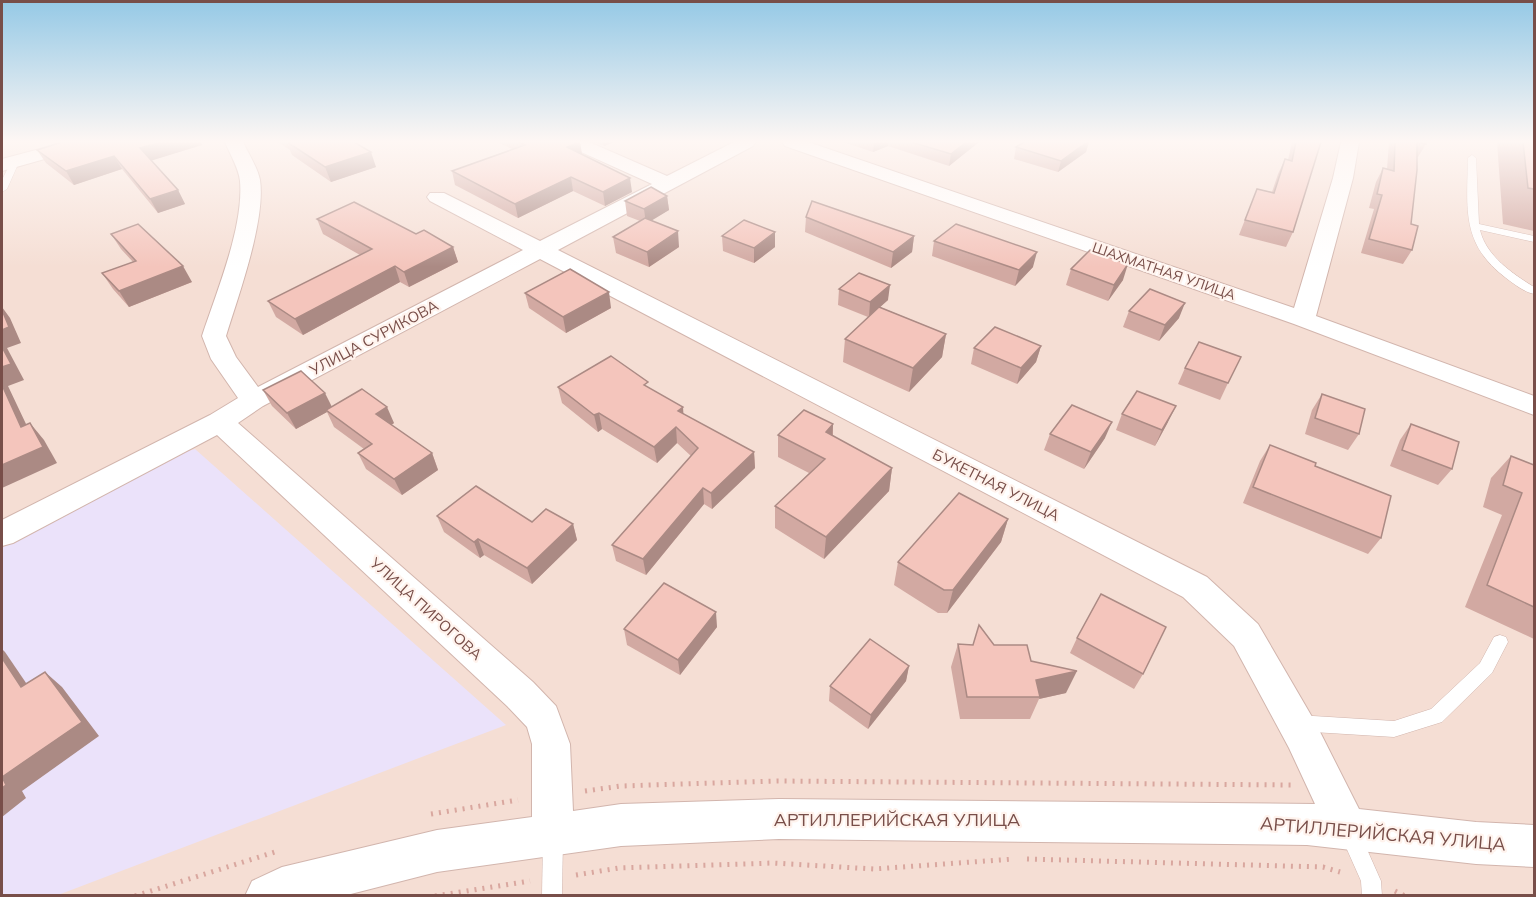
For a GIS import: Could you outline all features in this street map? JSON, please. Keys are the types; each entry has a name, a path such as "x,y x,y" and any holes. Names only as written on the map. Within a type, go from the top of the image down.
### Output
{"street":[{"path":"250,184 248,212 239,258 214,336 224,359 254,400"},
{"name":"УЛИЦА СУРИКОВА","path":"2,534 220,422 254,400 664,184"},
{"name":"ШАХМАТНАЯ УЛИЦА","path":"912,184 1303,319 1534,406"},
{"path":"1303,319 1341,184"},
{"name":"БУКЕТНАЯ УЛИЦА","path":"437,197 1195,587 1246,635 1295,722 1347,828"},
{"name":"УЛИЦА ПИРОГОВА","path":"220,422 520,694 543,718 551,744 554,835"},
{"name":"АРТИЛЛЕРИЙСКАЯ УЛИЦА","path":"267,896 282,890 437,851 621,825 779,819 1307,824 1476,843 1534,846"}],"lane":[{"path":"1473,184 1478,240 1498,267 1534,291"},
{"path":"1475,225 1534,239"},
{"path":"1295,722 1395,729 1436,716 1486,668 1500,642"},
{"path":"1347,828 1372,888"},
{"path":"552,887 554,835"}],"path":[{"path":"435,896 552,887 619,868 773,863 873,869 1013,859 1323,867 1372,888 1405,896"}],"shaded area":[{"path":"2,184 1534,184 1534,895 2,896"},
{"path":"195,449 506,725 58,895 2,896 2,548 172,456"}],"building":[{"path":"137,184 172,184 178,190 150,199"},
{"path":"477,184 557,184 515,204"},
{"path":"586,184 619,184 603,192"},
{"path":"1277,184 1308,184 1293,232 1245,220 1257,189 1274,193"},
{"path":"1379,184 1415,184 1411,224 1418,226 1412,250 1369,239 1382,195 1377,194"},
{"path":"1528,184 1534,184 1534,189 1528,188"},
{"path":"651,187 667,196 644,209 625,201"},
{"path":"812,201 914,236 893,252 806,217"},
{"path":"354,202 416,234 424,230 453,247 404,272 395,266 295,319 268,301 372,249 317,219"},
{"path":"645,218 678,231 647,252 613,237"},
{"path":"744,220 775,232 754,248 722,236"},
{"path":"138,224 183,266 119,291 102,273 136,261 111,234"},
{"path":"956,224 1037,252 1019,270 934,241"},
{"path":"1090,250 1128,264 1114,285 1071,269"},
{"path":"570,269 609,292 563,317 525,293"},
{"path":"859,273 890,285 870,302 839,289"},
{"path":"1150,289 1185,303 1165,325 1129,311"},
{"path":"879,307 946,334 913,368 845,339"},
{"path":"2,310 9,327 2,330"},
{"path":"995,327 1041,346 1021,368 974,348"},
{"path":"1199,342 1241,357 1228,383 1185,368"},
{"path":"2,347 11,364 2,367"},
{"path":"611,356 648,382 644,385 683,407 678,411 754,452 711,493 703,488 643,559 612,545 698,448 676,427 654,447 599,413 594,415 558,387"},
{"path":"301,371 325,393 287,413 263,390"},
{"path":"2,385 21,427 30,423 43,447 2,465"},
{"path":"362,389 387,407 376,414 432,453 394,479 358,453 372,444 326,410"},
{"path":"1137,391 1176,406 1162,430 1122,414"},
{"path":"1322,394 1365,409 1359,434 1315,418"},
{"path":"1072,405 1112,422 1091,452 1050,434"},
{"path":"804,410 833,424 826,432 892,468 826,537 775,506 825,459 778,435"},
{"path":"1411,424 1459,442 1452,469 1402,450"},
{"path":"1270,445 1316,463 1315,466 1391,496 1381,538 1253,487"},
{"path":"1511,456 1534,465 1534,607 1487,585 1522,493 1503,485"},
{"path":"476,486 532,522 546,509 573,524 527,568 478,539 474,542 437,516"},
{"path":"959,493 1008,519 953,590 944,590 898,562"},
{"path":"664,583 716,612 678,660 624,629"},
{"path":"1101,594 1166,627 1143,674 1077,638"},
{"path":"979,625 994,645 1027,645 1031,661 1077,671 1036,680 1040,697 967,697 958,644 973,645"},
{"path":"870,639 909,666 871,715 830,686"},
{"path":"2,658 21,687 45,672 82,722 2,777"}]}
